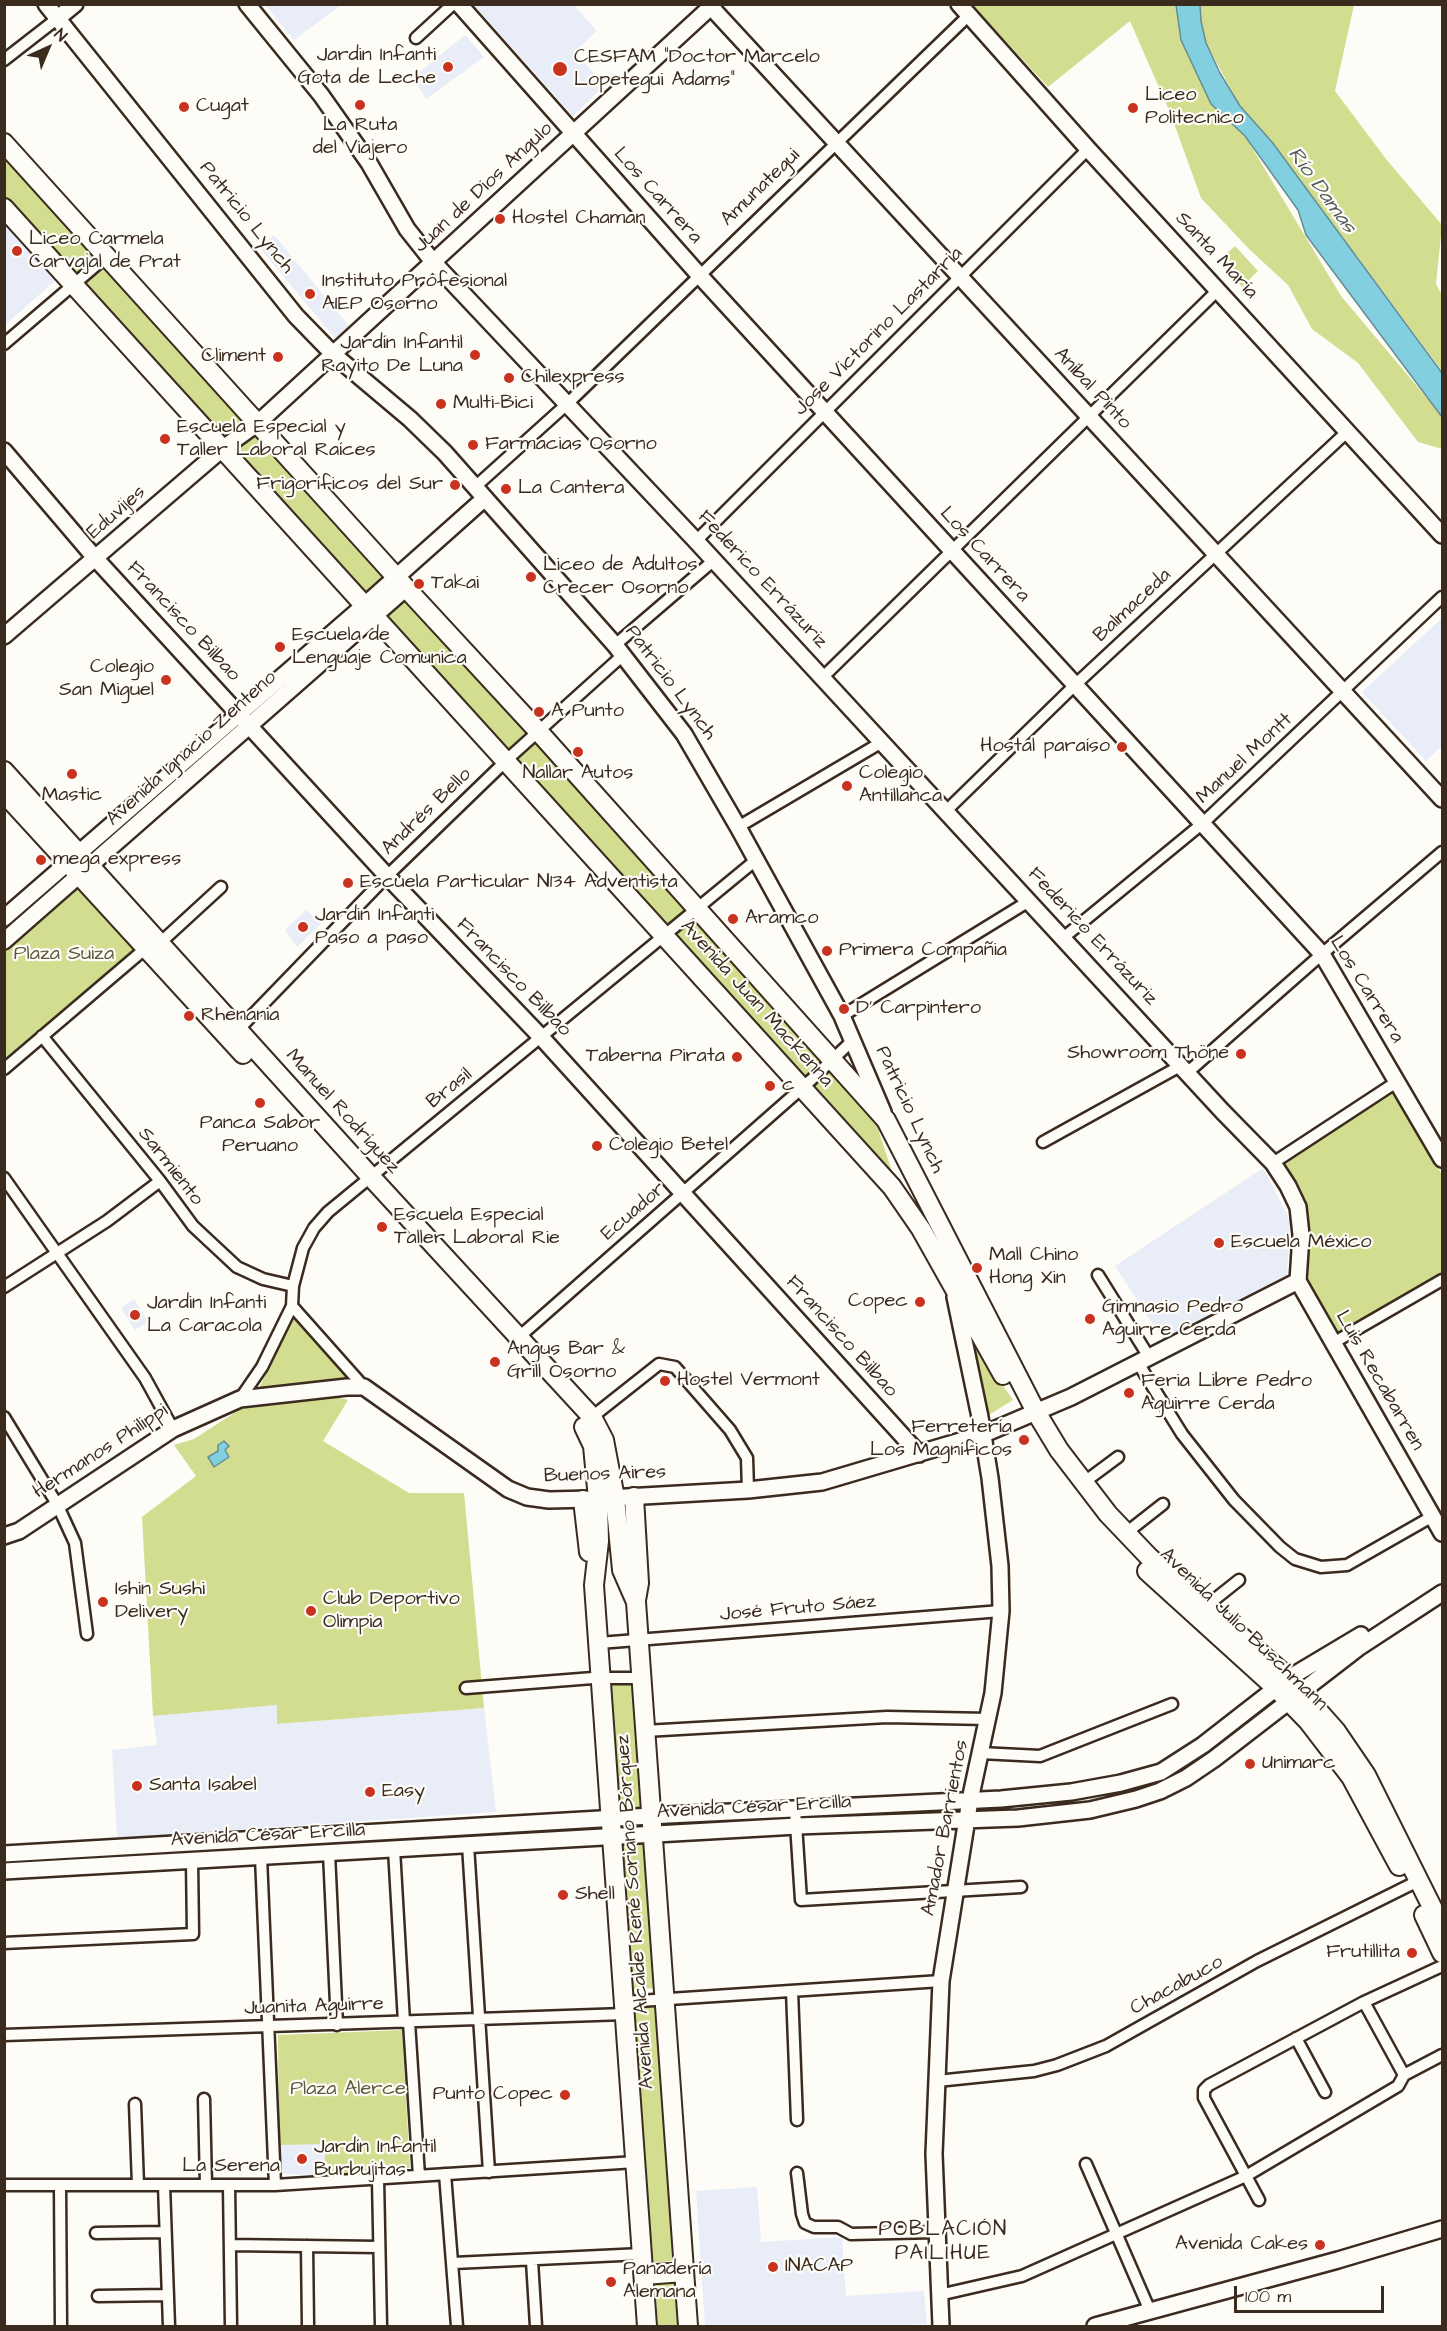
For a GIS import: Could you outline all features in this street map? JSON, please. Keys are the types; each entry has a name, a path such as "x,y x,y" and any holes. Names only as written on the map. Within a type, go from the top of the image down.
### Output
{"main road":[{"name":"Avenida Juan Mackenna","path":"4,143 538,731 886,1120"},
{"name":"Avenida Juan Mackenna","path":"4,208 892,1187 921,1229 1030,1417"},
{"name":"Manuel Rodríguez","path":"4,771 79,865"},
{"name":"Manuel Rodríguez","path":"4,793 79,865 367,1181 576,1415 593,1446 599,1499"},
{"name":"Manuel Rodríguez","path":"153,946 238,1030 367,1181 519,1337 592,1417 604,1440 599,1499"},
{"name":"Patricio Lynch","path":"886,1120 1030,1417"},
{"name":"Avenida Julio Buschmann","path":"1030,1417 1126,1533 1288,1689"},
{"name":"Avenida Julio Buschmann","path":"1030,1417 1072,1484 1138,1562 1163,1587 1336,1731 1357,1760 1415,1883 1443,1953"},
{"path":"634,1497 639,1583 636,1602"},
{"name":"Avenida Alcalde René Soriano Bórquez","path":"599,1499 594,1585 647,2326"},
{"name":"Avenida Alcalde René Soriano Bórquez","path":"599,1499 622,1570 636,1602 688,2326"},
{"name":"Avenida Julio Buschmann","path":"1415,1883 1443,1927"},
{"path":"644,2276 684,2272"}],"street":[{"name":"Patricio Lynch","path":"46,4 296,316 334,355 410,419 480,492 619,650 684,734 842,1016 886,1120"},
{"path":"4,60 75,4"},
{"name":"Federico Errázuriz","path":"248,4 328,105 369,163 406,230 434,263 823,676 1223,1112 1273,1163 1298,1207 1301,1235 1298,1281"},
{"path":"416,38 453,4"},
{"name":"Los Carrera","path":"459,4 700,276 1322,954 1443,1159"},
{"name":"Juan de Dios Angulo","path":"258,423 712,6"},
{"name":"Aníbal Pinto","path":"712,6 1443,799"},
{"name":"Amunategui","path":"401,582 480,492 567,404 837,143 964,10"},
{"name":"Santa María","path":"964,10 1088,149 1443,535"},
{"name":"Jose Victorino Lastarria","path":"696,541 1088,149"},
{"path":"4,344 107,256"},
{"path":"823,676 1219,289"},
{"name":"Eduvijes","path":"4,636 222,449 258,423"},
{"name":"Balmaceda","path":"946,811 1076,684 1348,431"},
{"name":"Francisco Bilbao","path":"4,451 96,559 387,876 542,1038 920,1454"},
{"path":"619,650 713,561"},
{"name":"Avenida Ignacio Zenteno","path":"4,941 79,865 401,582"},
{"name":"Manuel Montt","path":"1063,938 1203,822 1443,597"},
{"name":"Andrés Bello","path":"238,1030 387,876 619,650"},
{"path":"738,827 882,742"},
{"path":"1043,1142 1185,1069 1443,852"},
{"name":"Brasil","path":"240,1400 262,1367 292,1306 293,1286 303,1248 314,1228 328,1212 756,860"},
{"name":"Avenida Ignacio Zenteno","path":"4,918 79,865"},
{"path":"4,1069 221,887"},
{"path":"842,1016 1029,901"},
{"name":"Sarmiento","path":"42,1036 160,1181 193,1226 237,1267 264,1279 293,1286"},
{"name":"Ecuador","path":"519,1337 852,1041"},
{"path":"1273,1163 1398,1081"},
{"path":"4,1178 145,1378 173,1429"},
{"path":"4,1287 107,1221 160,1181"},
{"path":"1098,1275 1182,1434 1234,1500 1294,1559 1321,1567 1347,1565 1433,1516"},
{"path":"1333,1343 1443,1280"},
{"name":"Buenos Aires","path":"292,1306 364,1387 508,1489 527,1497 549,1500 599,1499 748,1490 822,1482 984,1434 999,1433 1298,1281"},
{"name":"Luis Recabarren","path":"1298,1281 1443,1533"},
{"name":"Avenida Juan Mackenna","path":"951,1283 963,1329 984,1434"},
{"path":"592,1417 659,1364 675,1367 730,1430 747,1458 748,1490"},
{"name":"Hermanos Philippi","path":"4,1536 19,1531 173,1429 240,1400 364,1387"},
{"path":"4,1418 57,1504 75,1543 87,1634"},
{"name":"Amador Barrientos","path":"941,2326 934,2154 941,1982 970,1800 998,1665 1001,1611 998,1544 984,1434"},
{"path":"1083,1483 1118,1457"},
{"path":"1126,1533 1163,1504"},
{"path":"1205,1607 1239,1580"},
{"name":"Avenida César Ercilla","path":"652,1826 795,1809 1022,1798 1121,1783 1161,1772 1220,1731 1358,1648 1441,1593"},
{"name":"José Fruto Sáez","path":"599,1644 1001,1611"},
{"path":"466,1688 601,1678 641,1678"},
{"name":"Avenida César Ercilla","path":"4,1854 652,1826 797,1826 1042,1816 1076,1812 1113,1805 1160,1791 1192,1774 1224,1750 1288,1689"},
{"path":"980,1753 1040,1756 1172,1704"},
{"path":"645,1731 887,1717 988,1719"},
{"path":"1220,1731 1225,1740 1224,1750"},
{"path":"1160,1791 1158,1781 1161,1772"},
{"path":"1071,1792 1076,1795 1080,1803 1076,1812"},
{"path":"795,1809 801,1900 1021,1887"},
{"name":"Avenida César Ercilla","path":"4,1872 468,1845 612,1828"},
{"path":"468,1845 489,2172"},
{"path":"394,1850 419,2176"},
{"path":"329,1853 336,2025"},
{"path":"261,1857 275,2185"},
{"path":"4,1943 193,1934 192,1861"},
{"name":"Chacabuco","path":"938,2080 1034,2071 1058,2065 1106,2046 1257,1961 1415,1883"},
{"path":"1259,2200 1204,2098 1204,2090 1209,2085 1364,2002 1443,1966"},
{"name":"Juanita Aguirre","path":"4,2036 479,2019 625,2008 665,2000 941,1982"},
{"path":"792,1991 797,2120"},
{"path":"1364,2002 1404,2075"},
{"path":"1296,2038 1325,2092"},
{"path":"939,2295 1022,2276 1246,2176 1398,2086 1404,2075 1443,2055"},
{"path":"204,2099 206,2185"},
{"path":"135,2104 138,2185"},
{"name":"La Serena","path":"4,2185 275,2185 636,2162"},
{"path":"1086,2164 1150,2311"},
{"path":"796,2173 802,2214 805,2223 813,2227 838,2227 851,2234 936,2232"},
{"path":"445,2174 454,2263 457,2326"},
{"path":"378,2179 381,2326"},
{"path":"60,2185 61,2326"},
{"path":"164,2185 169,2326"},
{"path":"229,2185 231,2326"},
{"path":"1095,2326 1126,2322 1150,2311 1443,2229"},
{"path":"96,2233 165,2232"},
{"path":"230,2245 380,2247"},
{"path":"307,2246 308,2326"},
{"path":"454,2263 642,2253"},
{"path":"532,2260 536,2326"},
{"path":"98,2296 168,2295"}],"shaded area":[{"path":"265,5 341,5 294,40"},
{"name":"CESFAM \"Doctor Marcelo Lopetegui Adams\"","path":"474,5 574,5 597,31 575,51 604,86 573,116"},
{"name":"Jardin Infanti Gota de Leche","path":"465,35 484,57 426,99 413,77"},
{"name":"Liceo Carmela Carvajal de Prat","path":"4,222 56,280 5,325 4,325"},
{"name":"Instituto Profesional AIEP Osorno","path":"274,235 349,326 335,338 259,247"},
{"path":"1442,618 1442,746 1426,761 1362,692"},
{"name":"Jardin Infanti Paso a paso","path":"306,910 321,924 297,947 285,930"},
{"name":"Escuela México","path":"1263,1168 1290,1220 1287,1277 1167,1346 1115,1266"},
{"name":"Jardin Infanti La Caracola","path":"134,1299 148,1322 135,1330 121,1308"},
{"path":"277,1705 278,1724 484,1708 496,1812 117,1838 112,1750 157,1745 153,1716"},
{"name":"Jardín Infantil Burbujitas","path":"325,2143 325,2175 280,2174 279,2145"},
{"name":"INACAP","path":"757,2187 761,2242 842,2237 846,2296 924,2291 927,2324 705,2326 696,2191"}],"green space":[{"path":"972,5 1176,5 1181,40 1211,103 1245,136 1341,296 1442,416 1442,449 1418,442 1358,363 1312,329 1288,285 1250,250 1201,198 1171,115 1130,21 1048,87"},
{"path":"1200,5 1354,5 1335,91 1386,159 1442,225 1436,284 1442,295 1442,371 1272,142 1240,106 1206,43"},
{"path":"4,147 871,1107 897,1187 5,202"},
{"path":"1235,246 1258,271 1242,287 1218,261"},
{"name":"Plaza Suiza","path":"79,887 135,949 5,1058 5,951"},
{"path":"1394,1090 1442,1175 1442,1274 1332,1336 1302,1281 1305,1235 1279,1166"},
{"path":"294,1319 351,1382 258,1390"},
{"path":"976,1347 1013,1400 987,1416 971,1357"},
{"name":"Club Deportivo Olimpia","path":"333,1396 348,1400 323,1441 409,1493 464,1493 484,1708 277,1724 277,1705 153,1716 142,1517 196,1476 174,1445 194,1439 242,1408"},
{"path":"635,1680 645,1808 618,1810 608,1683"},
{"path":"646,1841 657,1988 627,1990 616,1843"},
{"path":"655,2006 675,2261 649,2263 629,2008"},
{"name":"Plaza Alerce","path":"402,2030 410,2168 325,2175 325,2144 279,2145 278,2035"},
{"path":"675,2280 678,2326 658,2326 655,2282"}],"water":[{"path":"1176,5 1200,5 1206,43 1220,73 1240,106 1272,142 1442,373 1442,417 1306,235 1298,210 1245,136 1211,104 1181,40"},
{"path":"224,1441 229,1446 225,1450 229,1457 214,1467 208,1457 218,1451 218,1445"}],"place":[{"name":"Jardin Infanti Gota de Leche","path":"448,67"},
{"name":"CESFAM \"Doctor Marcelo Lopetegui Adams\"","path":"560,69"},
{"name":"La Ruta del Viajero","path":"360,105"},
{"name":"Cugat","path":"184,107"},
{"name":"Liceo Politecnico","path":"1133,108"},
{"name":"Hostel Chaman","path":"500,219"},
{"name":"Liceo Carmela Carvajal de Prat","path":"17,251"},
{"name":"Instituto Profesional AIEP Osorno","path":"310,294"},
{"name":"Jardín Infantil Rayito De Luna","path":"475,355"},
{"name":"Climent","path":"278,357"},
{"name":"Chilexpress","path":"509,378"},
{"name":"Multi-Bici","path":"441,404"},
{"name":"Escuela Especial y Taller Laboral Raíces","path":"165,439"},
{"name":"Farmacias Osorno","path":"473,445"},
{"name":"Frigoríficos del Sur","path":"455,485"},
{"name":"La Cantera","path":"506,489"},
{"name":"Liceo de Adultos Crecer Osorno","path":"531,577"},
{"name":"Takai","path":"419,584"},
{"name":"Escuela de Lenguaje Comunica","path":"280,647"},
{"name":"Colegio San Miguel","path":"166,680"},
{"name":"A Punto","path":"539,712"},
{"name":"Hostal paraíso","path":"1122,747"},
{"name":"Nallar Autos","path":"578,752"},
{"name":"Mastic","path":"72,774"},
{"name":"Colegio Antillanca","path":"847,786"},
{"name":"mega express","path":"41,860"},
{"name":"Escuela Particular N134 Adventista","path":"348,883"},
{"name":"Aramco","path":"733,919"},
{"name":"Jardin Infanti Paso a paso","path":"303,927"},
{"name":"Primera Compañia","path":"827,951"},
{"name":"D' Carpintero","path":"844,1009"},
{"name":"Rhenania","path":"189,1016"},
{"name":"Showroom Thöne","path":"1241,1054"},
{"name":"Taberna Pirata","path":"737,1057"},
{"name":"c","path":"770,1086"},
{"name":"Panca Sabor Peruano","path":"260,1103"},
{"name":"Colegio Betel","path":"597,1146"},
{"name":"Escuela Especial Taller Laboral Rie","path":"382,1227"},
{"name":"Escuela México","path":"1219,1243"},
{"name":"Mall Chino Hong Xin","path":"977,1268"},
{"name":"Copec","path":"920,1302"},
{"name":"Jardin Infanti La Caracola","path":"135,1315"},
{"name":"Gimnasio Pedro Aguirre Cerda","path":"1090,1319"},
{"name":"Angus Bar & Grill Osorno","path":"495,1362"},
{"name":"Hostel Vermont","path":"665,1381"},
{"name":"Feria Libre Pedro Aguirre Cerda","path":"1129,1393"},
{"name":"Ferretería Los Magníficos","path":"1024,1440"},
{"name":"Ishin Sushi Delivery","path":"103,1602"},
{"name":"Club Deportivo Olimpia","path":"311,1611"},
{"name":"Unimarc","path":"1250,1764"},
{"name":"Santa Isabel","path":"137,1786"},
{"name":"Easy","path":"370,1792"},
{"name":"Shell","path":"563,1895"},
{"name":"Frutillita","path":"1412,1953"},
{"name":"Punto Copec","path":"565,2095"},
{"name":"Jardín Infantil Burbujitas","path":"302,2159"},
{"name":"Avenida Cakes","path":"1320,2245"},
{"name":"INACAP","path":"773,2267"},
{"name":"Panadería Alemana","path":"611,2282"}],"district":[{"name":"POBLACIÓN PAILIHUE","path":"943,2243"}],"water label":[{"name":"Río Damas","path":"1321,191"}]}
